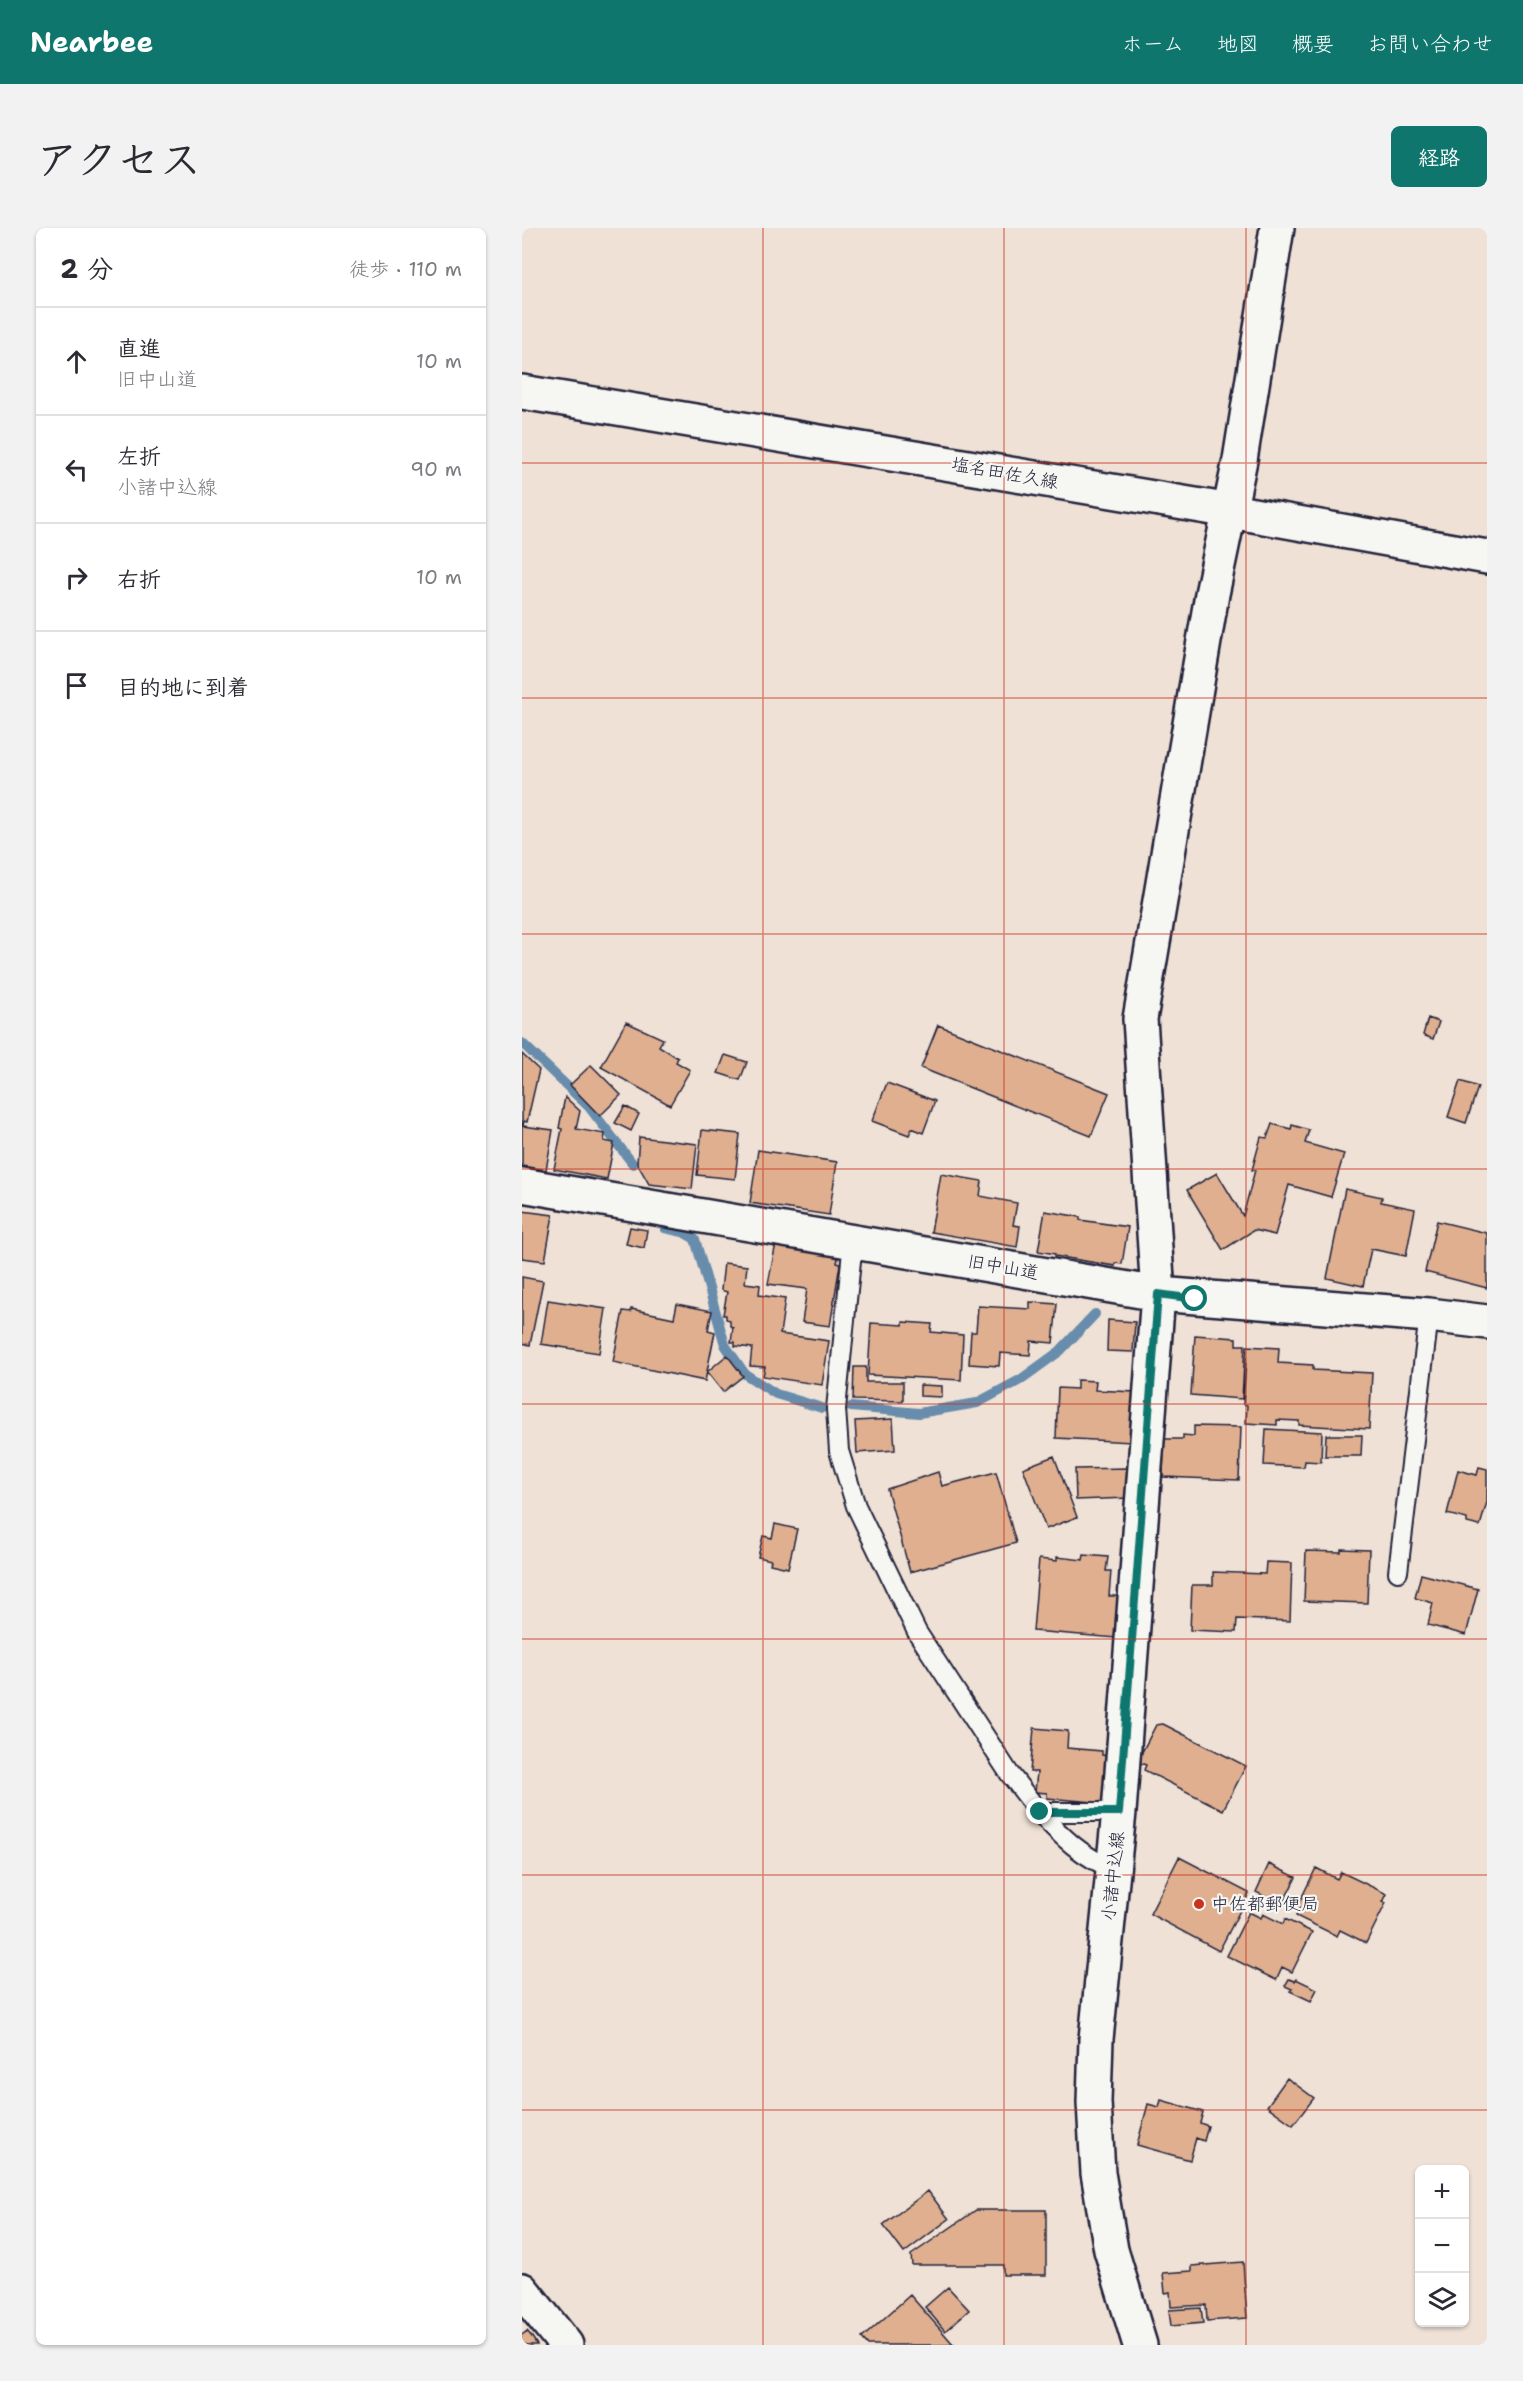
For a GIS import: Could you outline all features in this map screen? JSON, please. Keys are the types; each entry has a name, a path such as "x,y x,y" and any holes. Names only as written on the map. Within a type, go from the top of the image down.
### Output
{"main road":[{"name":"小諸中込線","path":"1140,2345 1111,2250 1098,2173 1094,2102 1096,2039 1119,1812 1158,1294 1140,1019 1210,606 1231,511 1277,228"},
{"name":"塩名田佐久線","path":"522,392 1231,511 1487,557"},
{"name":"旧中山道","path":"522,1185 1158,1294 1429,1315 1487,1322"},
{"path":"522,2290 566,2345"}],"lane":[{"path":"853,1241 836,1409 839,1451 856,1506 917,1632 1009,1773 1040,1812 1070,1843 1093,1862 1114,1869"},
{"path":"1398,1572 1429,1315"},
{"path":"1040,1812 1119,1812"}],"building":[{"path":"1428,1018 1439,1022 1433,1039 1423,1035"},
{"path":"626,1022 663,1039 659,1046 678,1058 676,1062 690,1070 670,1105 601,1067"},
{"path":"938,1025 1109,1093 1091,1136 921,1068"},
{"path":"522,1054 539,1070 527,1122 524,1121 523,1126 553,1130 546,1170 522,1166"},
{"path":"725,1055 747,1062 740,1080 718,1073"},
{"path":"591,1065 621,1095 600,1116 570,1085"},
{"path":"1460,1081 1478,1087 1466,1123 1448,1117"},
{"path":"887,1083 935,1101 923,1133 912,1128 909,1135 872,1121"},
{"path":"565,1097 580,1111 576,1129 605,1134 604,1141 614,1143 607,1179 554,1169 562,1129 559,1128"},
{"path":"625,1106 639,1114 631,1131 615,1123"},
{"path":"1272,1124 1291,1129 1292,1125 1309,1130 1305,1143 1344,1154 1331,1197 1289,1185 1275,1235 1254,1230 1223,1250 1187,1190 1217,1173 1243,1216 1261,1137 1267,1138"},
{"path":"702,1130 740,1134 735,1179 697,1175"},
{"path":"639,1137 697,1144 692,1189 649,1184 637,1163"},
{"path":"758,1150 837,1162 829,1215 750,1203"},
{"path":"941,1174 982,1181 980,1196 1017,1203 1013,1225 1020,1226 1017,1247 931,1232"},
{"path":"1345,1189 1382,1197 1381,1202 1415,1209 1406,1256 1371,1249 1363,1286 1327,1278"},
{"path":"522,1211 553,1215 545,1261 522,1258"},
{"path":"1045,1211 1080,1217 1080,1220 1128,1227 1122,1264 1115,1263 1115,1266 1038,1251"},
{"path":"1437,1221 1487,1233 1487,1288 1425,1272"},
{"path":"630,1227 647,1230 644,1248 626,1244"},
{"path":"776,1243 839,1253 837,1263 840,1264 830,1326 802,1322 807,1289 768,1284"},
{"path":"724,1263 747,1266 745,1283 760,1285 759,1295 785,1299 780,1334 829,1341 822,1385 763,1376 765,1367 750,1366 752,1348 735,1346 735,1342 731,1342 733,1327 730,1326 730,1320 726,1319 726,1315 723,1315 727,1292 721,1290"},
{"path":"522,1277 543,1281 530,1345 522,1343"},
{"path":"548,1300 606,1309 599,1353 541,1344"},
{"path":"1030,1302 1057,1304 1053,1343 1031,1341 1030,1355 1000,1353 999,1366 969,1364 971,1332 976,1332 978,1306 1030,1309"},
{"path":"677,1304 712,1311 708,1330 715,1332 705,1381 613,1362 623,1311 631,1312 631,1309 674,1318"},
{"path":"1108,1320 1135,1322 1133,1352 1107,1351"},
{"path":"903,1322 932,1324 931,1332 963,1335 961,1380 868,1375 871,1323 903,1325"},
{"path":"1195,1335 1236,1338 1236,1345 1245,1345 1242,1399 1191,1395"},
{"path":"1247,1346 1279,1348 1278,1363 1313,1365 1313,1370 1372,1373 1369,1429 1299,1425 1299,1421 1277,1420 1277,1425 1246,1423 1247,1405 1243,1404"},
{"path":"727,1355 743,1376 723,1392 707,1372"},
{"path":"854,1367 866,1367 866,1382 903,1382 903,1401 853,1400"},
{"path":"1077,1380 1096,1381 1095,1390 1135,1392 1132,1442 1056,1438 1058,1388 1077,1389"},
{"path":"920,1385 942,1386 942,1397 920,1396"},
{"path":"893,1419 895,1450 857,1453 855,1421"},
{"path":"1194,1426 1241,1427 1239,1480 1163,1477 1164,1439 1183,1439 1183,1435 1194,1436"},
{"path":"1266,1429 1322,1432 1321,1462 1305,1461 1304,1467 1264,1465"},
{"path":"1326,1435 1362,1435 1361,1456 1325,1456"},
{"path":"1054,1456 1077,1517 1046,1529 1023,1468"},
{"path":"1479,1467 1487,1469 1487,1502 1480,1526 1467,1523 1467,1519 1447,1514 1458,1470 1477,1475"},
{"path":"1128,1468 1129,1498 1076,1500 1075,1469"},
{"path":"938,1472 942,1486 996,1472 1016,1543 910,1572 887,1489"},
{"path":"775,1524 797,1529 788,1568 770,1564 771,1560 758,1557 763,1536 772,1538"},
{"path":"1341,1549 1369,1550 1367,1603 1304,1601 1306,1551 1341,1552"},
{"path":"1084,1555 1108,1557 1106,1571 1111,1571 1109,1596 1121,1596 1117,1638 1033,1631 1039,1559 1057,1561 1057,1557 1083,1560"},
{"path":"1266,1562 1292,1563 1290,1621 1237,1619 1236,1632 1190,1630 1192,1585 1213,1585 1213,1572 1265,1574"},
{"path":"1421,1574 1478,1589 1466,1635 1428,1625 1433,1603 1415,1598"},
{"path":"1163,1724 1246,1766 1223,1810 1144,1770 1146,1765 1140,1763 1140,1756 1156,1725"},
{"path":"1034,1728 1068,1731 1067,1748 1102,1751 1102,1755 1110,1756 1106,1803 1047,1798 1047,1793 1035,1792 1037,1772 1030,1772"},
{"name":"中佐都郵便局","path":"1179,1857 1249,1893 1219,1951 1150,1914"},
{"path":"1269,1864 1296,1877 1282,1905 1256,1892"},
{"path":"1316,1868 1337,1879 1341,1872 1387,1894 1383,1902 1386,1903 1366,1943 1340,1930 1337,1936 1296,1916 1300,1908 1297,1907"},
{"path":"1249,1912 1261,1918 1263,1914 1283,1924 1285,1919 1312,1932 1292,1972 1282,1967 1276,1980 1227,1956"},
{"path":"1289,1979 1295,1981 1296,1979 1317,1989 1311,2001 1290,1991 1292,1989 1285,1986"},
{"path":"1287,2078 1314,2098 1293,2125 1267,2106"},
{"path":"1161,2100 1203,2112 1200,2123 1208,2126 1204,2141 1196,2138 1190,2160 1137,2145 1148,2104 1159,2107"},
{"path":"928,2191 949,2219 904,2253 883,2225"},
{"path":"976,2210 1046,2210 1046,2275 1003,2275 1003,2265 912,2265 911,2255"},
{"path":"1243,2262 1247,2318 1207,2321 1206,2305 1171,2307 1170,2292 1165,2293 1163,2273 1192,2271 1192,2266"},
{"path":"948,2287 969,2310 945,2331 925,2307"},
{"path":"910,2295 954,2345 868,2345 862,2338"},
{"path":"1201,2308 1203,2323 1171,2326 1169,2310"},
{"path":"527,2331 537,2345 522,2345 522,2335"}],"waterway":[{"path":"522,1043 589,1107 633,1164"},
{"path":"665,1228 683,1232 695,1239 725,1345 745,1374 776,1394 822,1408"},
{"path":"851,1407 919,1413 977,1403 1020,1380 1060,1351 1095,1314"}],"place":[{"name":"中佐都郵便局","path":"1199,1904"}],"route":[{"path":"1040,1812 1119,1812 1158,1294 1195,1299"}]}
